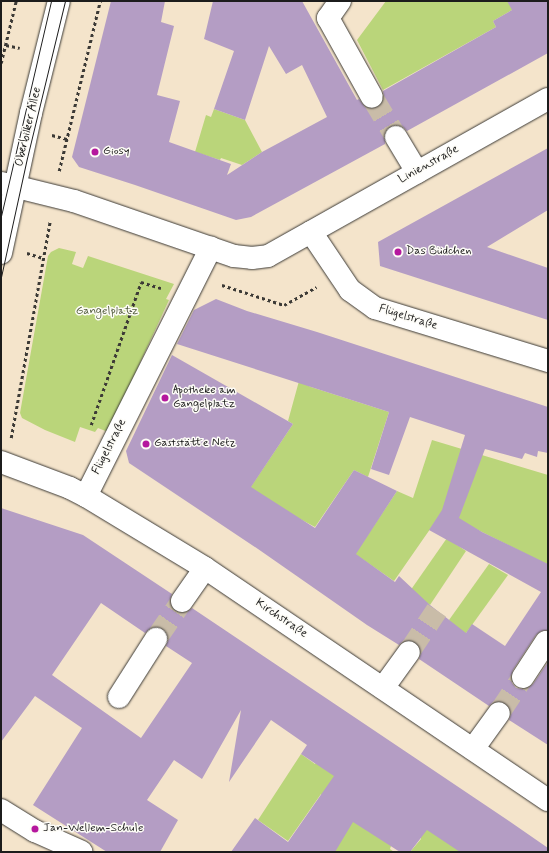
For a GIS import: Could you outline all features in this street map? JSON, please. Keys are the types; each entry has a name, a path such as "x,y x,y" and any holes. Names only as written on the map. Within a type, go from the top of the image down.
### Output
{"street":[{"name":"Oberbilker Allee","path":"1,253 8,185 31,113 59,1"},
{"path":"340,1 328,18 372,97"},
{"name":"Linienstraße","path":"311,232 548,99"},
{"path":"396,137 416,172"},
{"path":"8,185 74,201 234,256 252,258 268,256 311,232"},
{"name":"Flügelstraße","path":"311,232 350,290 375,308 548,361"},
{"name":"Flügelstraße","path":"86,496 211,248"},
{"name":"Kirchstraße","path":"1,462 70,488 86,496 205,568 548,800"},
{"path":"182,601 205,568"},
{"path":"119,697 156,640"},
{"path":"523,677 546,642"},
{"path":"383,688 409,652"},
{"path":"474,749 499,712"},
{"path":"1,810 35,831 82,852"}],"path":[{"path":"1,63 16,1"},
{"path":"58,176 100,1"},
{"path":"5,45 21,48"},
{"path":"51,135 67,139"},
{"path":"11,438 49,222"},
{"path":"27,253 43,258"},
{"path":"196,277 284,305 338,273"},
{"path":"89,430 141,282 186,297"}],"green space":[{"path":"386,1 514,1 512,10 493,21 496,27 383,90 357,40"},
{"path":"214,109 245,120 262,152 242,165 195,152 206,115 211,117"},
{"name":"Gangelplatz","path":"59,248 76,252 72,264 83,268 88,256 174,284 166,299 169,300 108,432 98,428 95,432 80,427 75,442 45,430 22,418 20,413 48,256 51,252"},
{"path":"299,381 311,387 389,412 368,477 354,470 315,527 248,491 293,424 288,421"},
{"path":"432,440 548,475 548,565 442,512 394,581 355,554 397,491 413,498"},
{"path":"447,538 466,551 430,605 410,591"},
{"path":"489,564 508,575 464,636 449,620"},
{"path":"301,754 315,764 321,756 391,846 390,849 394,852 335,852 321,794 288,841 258,820"},
{"path":"425,828 472,852 410,852 421,839 420,834"}],"building":[{"path":"111,1 165,1 161,22 174,26 157,95 180,101 169,142 231,164 227,175 262,152 327,117 302,65 286,74 269,46 245,120 214,109 234,51 204,39 213,1 302,1 357,100 359,99 365,107 371,109 378,108 382,104 384,98 383,91 496,27 493,21 512,10 507,1 548,1 548,53 407,131 402,126 390,126 385,131 385,144 251,217 236,220 79,167 72,157"},
{"path":"548,148 548,210 487,247 548,268 548,320 380,266 378,242"},
{"path":"216,299 247,311 317,332 548,407 548,453 538,451 537,457 525,453 522,459 485,449 459,518 482,532 548,564 548,630 541,631 536,635 513,670 511,677 512,683 516,688 528,688 533,684 548,662 548,745 509,720 511,708 506,703 494,701 489,706 419,659 421,647 416,642 404,640 399,645 367,625 258,549 129,463 126,451 172,355 293,424 251,487 315,528 354,470 397,491 356,554 395,582 399,576 430,605 466,633 472,624 505,646 541,592 429,530 442,510 465,435 410,417 389,475 371,469 389,412 177,344 194,310"},
{"path":"1,508 83,535 172,594 170,600 171,606 175,611 181,613 187,612 192,608 509,821 548,848 548,852 460,852 427,830 410,852 400,852 353,822 335,852 231,852 255,818 288,842 334,776 301,754 307,745 271,720 229,782 241,710 202,779 174,760 147,800 178,820 160,852 107,852 33,805 82,728 35,696 1,742","holes":["101,603 145,633 151,628 157,627 163,629 167,633 168,639 166,646 192,663 141,738 52,675"]}],"tunnel":[{"path":"372,97 396,137"},
{"path":"156,639 182,601"},
{"path":"409,652 437,610"},
{"path":"499,713 523,677"}],"tram line":[{"path":"1,216 51,1"},
{"path":"1,277 27,158 65,1"}],"place":[{"name":"Giosy","path":"95,152"},
{"name":"Das Büdchen","path":"398,252"},
{"name":"Apotheke am Gangelplatz","path":"165,398"},
{"name":"Gaststätte Netz","path":"146,444"},
{"name":"Jan-Wellem-Schule","path":"35,829"}]}
